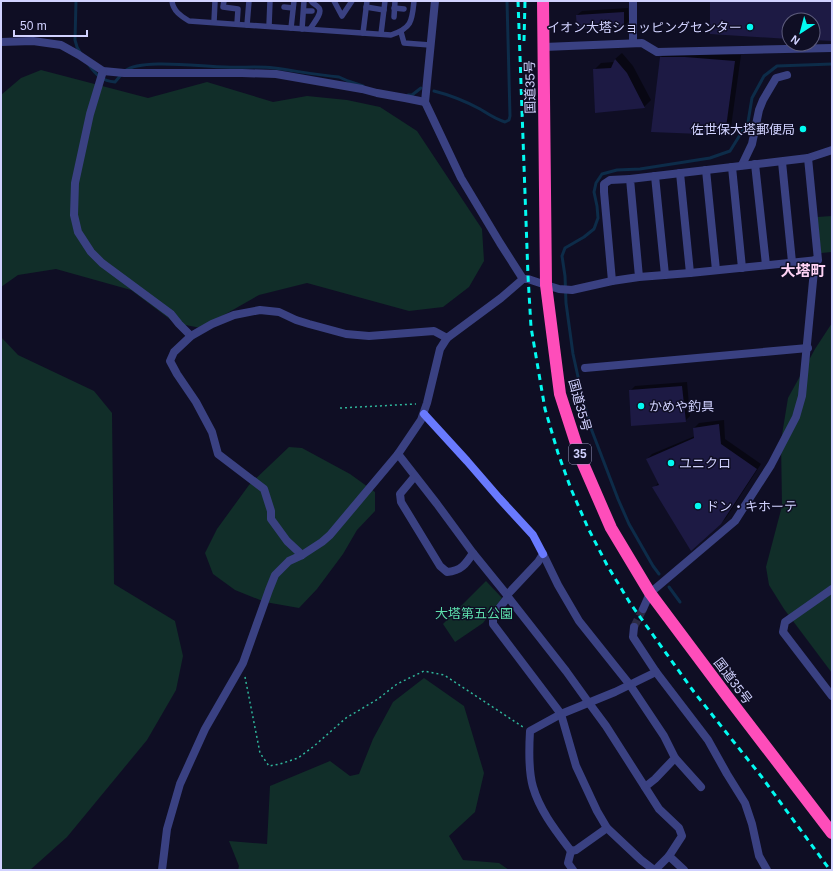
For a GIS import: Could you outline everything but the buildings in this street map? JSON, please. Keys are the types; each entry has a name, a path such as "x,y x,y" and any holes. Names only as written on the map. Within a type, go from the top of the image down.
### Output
{"highway":[{"name":"国道35号","path":"543,1 546,285 560,394 581,459 611,528 650,592 727,696 832,833"}],"street":[{"path":"435,1 425,102 462,178 523,279"},
{"path":"633,1 633,43"},
{"path":"1,42 33,41 61,45 103,71 124,73 276,74 425,102"},
{"path":"544,47 642,43 657,52 832,48"},
{"path":"103,71 90,114 75,183 74,215 78,232 91,252 102,263 171,314 191,336"},
{"path":"742,165 752,144 759,110 763,100 776,78 787,75"},
{"path":"612,280 604,192 604,184 610,180 782,162 808,158 832,150"},
{"path":"644,609 650,592 735,521 771,465 796,417 802,396 808,348 815,260 818,260 808,158"},
{"path":"782,162 792,262"},
{"path":"755,164 766,265"},
{"path":"732,167 742,268"},
{"path":"706,170 716,270"},
{"path":"680,173 690,273"},
{"path":"655,176 665,275"},
{"path":"630,179 639,277"},
{"path":"162,870 167,829 180,784 205,729 243,663 269,590 276,576 289,561 302,555 322,542 330,534 398,454 424,414 440,349 447,338 501,298 523,279 528,279 559,289 572,290 612,280 815,260"},
{"path":"302,555 287,541 271,519 271,511 264,488 218,454 212,432 196,402 170,362 174,352 191,336 212,324 234,315 260,310 279,312 303,322 346,334 370,336 434,331 447,338"},
{"path":"585,368 808,348"},
{"path":"424,414 533,535 558,585 579,620 630,685 664,736 675,758 701,787"},
{"path":"398,454 473,553 508,596 589,702 659,809 679,828 682,836 669,856 654,870 641,860 607,828 597,811 576,766 561,714 494,624 493,616 508,596 538,562 543,554"},
{"path":"415,476 400,494 401,502 440,566 447,572 456,571 468,562 473,553"},
{"path":"832,589 785,622 783,632 832,696"},
{"path":"634,627 633,637 656,672 708,740 745,802 752,824 759,856 767,870"},
{"path":"571,851 555,830 541,806 533,786 529,751 530,731 561,714 630,685 656,672"},
{"path":"645,787 675,758"},
{"path":"571,851 576,850 607,828"},
{"path":"571,851 568,863 573,870"},
{"path":"669,856 684,870"}],"lane":[{"path":"172,1 173,6 180,16 189,21 391,35 401,32 409,25 412,18 414,1"},
{"path":"214,22 216,1"},
{"path":"224,1 223,7 238,9 237,24"},
{"path":"247,25 249,1"},
{"path":"269,26 270,1"},
{"path":"291,28 294,1"},
{"path":"302,28 304,1"},
{"path":"310,29 320,11 319,8 311,1"},
{"path":"334,1 342,16 352,1"},
{"path":"381,34 385,1"},
{"path":"394,17 395,1"},
{"path":"363,33 366,4 384,10"},
{"path":"284,7 293,8"},
{"path":"394,8 404,9"},
{"path":"304,11 312,12"},
{"path":"401,32 404,43 430,45"}],"path":[{"path":"340,408 427,403"},
{"path":"243,663 260,753 269,766 298,758 346,718 378,699 397,684 424,671 444,675 530,731"}],"green space":[{"path":"41,70 148,98 207,82 273,102 307,96 347,100 380,107 417,131 482,229 484,261 469,287 443,307 409,311 307,283 259,295 201,328 175,323 131,290 56,269 18,275 1,287 1,95 21,78"},
{"path":"832,216 832,252 821,253 817,217"},
{"path":"832,323 832,673 784,609 769,585 766,567 782,506 781,441 788,398 815,349"},
{"path":"1,337 18,355 94,391 112,413 114,584 175,621 183,656 176,690 147,740 67,837 30,870 1,870"},
{"path":"289,447 302,448 350,474 375,492 375,511 357,530 343,554 317,589 299,608 265,602 235,590 213,574 205,553 217,529 249,485"},
{"name":"大塔第五公園","path":"486,581 502,598 483,623 455,642 443,624"},
{"path":"424,678 464,706 484,773 475,812 449,836 463,860 499,863 509,870 238,870 239,866 229,841 267,844 270,786 330,761 350,776 359,774 373,739 393,702"}],"waterway":[{"path":"76,1 75,40 81,54"},
{"path":"434,91 463,101 501,121 505,122 509,120 507,1"},
{"path":"125,71 133,67 158,64 268,67 339,77 363,86"},
{"path":"659,574 629,524 592,431 584,404 573,354 566,303 565,276 562,256 565,248 584,237 594,229 598,218 594,192 596,183 602,174 617,170 640,169 710,158 730,151 748,122 752,98 764,76 777,66 832,64"},
{"path":"89,65 97,75 106,80 115,82 121,75"},
{"path":"408,95 412,95 421,88"},
{"path":"669,587 680,602"}],"tunnel":[{"path":"634,627 643,609"}],"railway":[{"path":"518,1 531,327 545,409 558,453 571,489 588,528 607,565 630,603 694,692 761,776 830,870"},
{"path":"524,41 525,1"}],"place":[{"name":"イオン大塔ショッピングセンター","path":"750,27"},
{"name":"佐世保大塔郵便局","path":"803,129"},
{"name":"かめや釣具","path":"641,406"},
{"name":"ユニクロ","path":"671,463"},
{"name":"ドン・キホーテ","path":"698,506"}],"district":[{"name":"大塔町","path":"803,270"}]}
